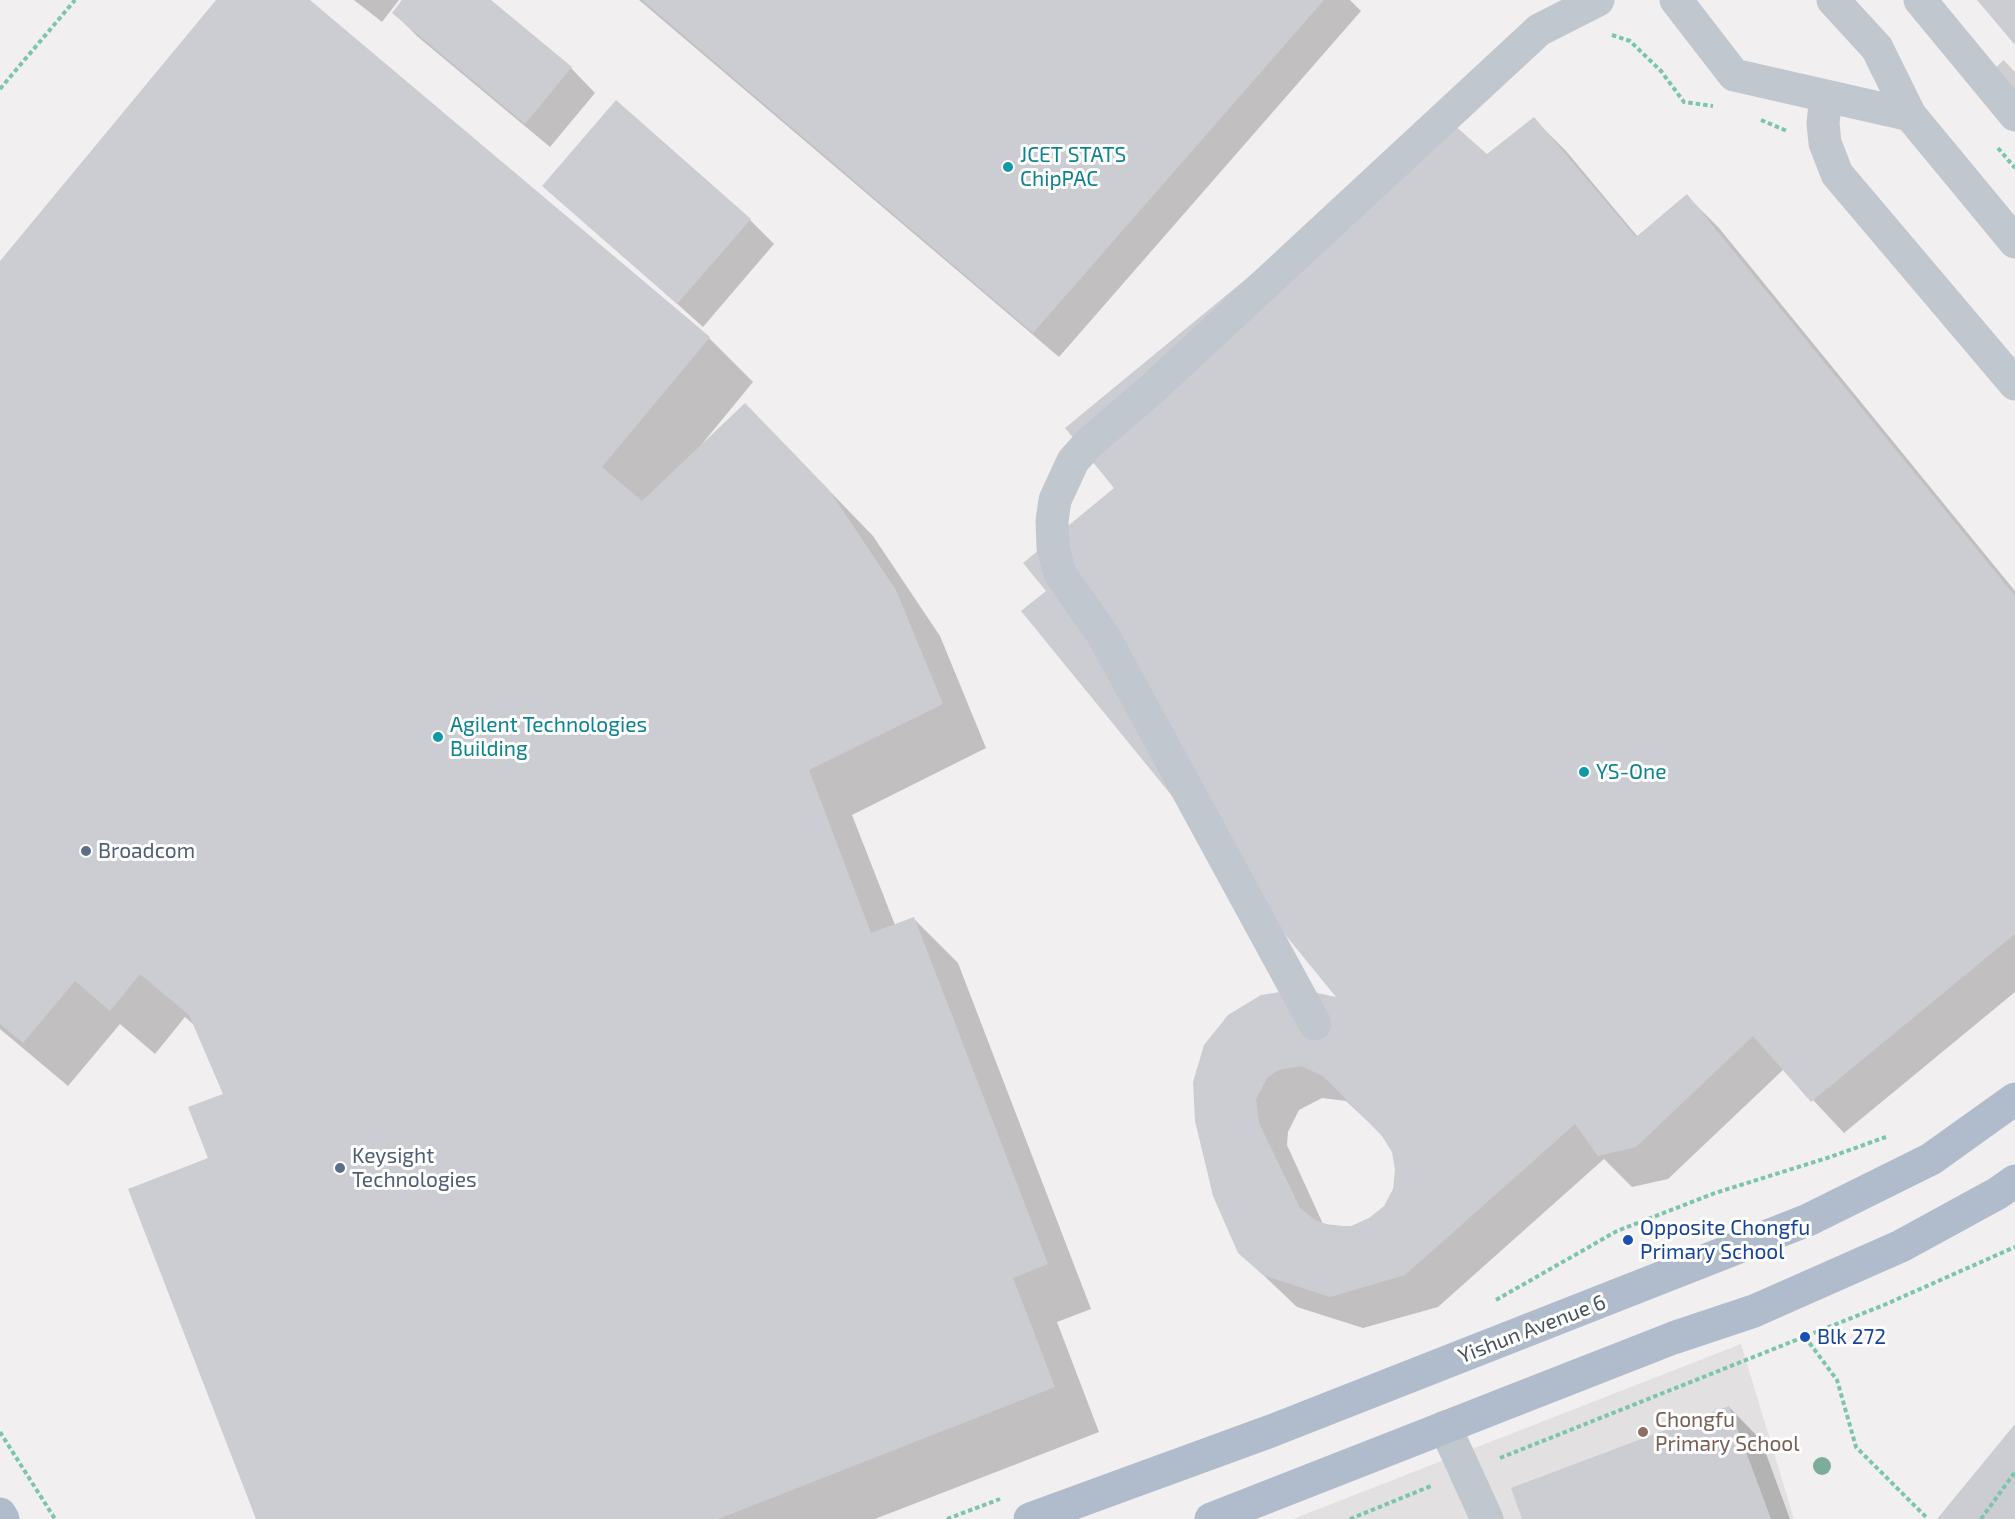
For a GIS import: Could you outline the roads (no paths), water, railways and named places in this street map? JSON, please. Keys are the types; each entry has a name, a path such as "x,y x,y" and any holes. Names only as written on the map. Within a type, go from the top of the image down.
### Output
{"main road":[{"name":"Yishun Avenue 6","path":"1030,1519 1282,1426 1808,1220 1931,1159 2015,1099"},
{"path":"1211,1519 1673,1338 1754,1311 1901,1246 1998,1193 2015,1181"},
{"path":"0,1514 3,1519"}],"street":[{"path":"1315,1024 1103,635 1060,574 1053,548 1052,521 1055,500 1072,461 1090,442 1153,388 1539,30 1598,0"},
{"path":"1676,0 1734,75 1910,115"},
{"path":"1833,0 1876,48 1910,115 2015,242"},
{"path":"1920,0 2015,115"},
{"path":"1826,96 1823,123 1825,143 1837,174 2015,384"},
{"path":"1445,1427 1487,1519"}],"tunnel":[{"path":"1995,91 2015,72"}],"place":[{"name":"JCET STATS ChipPAC","path":"1008,167"},
{"name":"Agilent Technologies Building","path":"438,737"},
{"name":"YS-One","path":"1584,772"},
{"name":"Broadcom","path":"86,851"},
{"name":"Keysight Technologies","path":"340,1168"},
{"name":"Opposite Chongfu Primary School","path":"1628,1240"},
{"name":"Blk 272","path":"1805,1337"},
{"name":"Chongfu Primary School","path":"1643,1432"}]}
